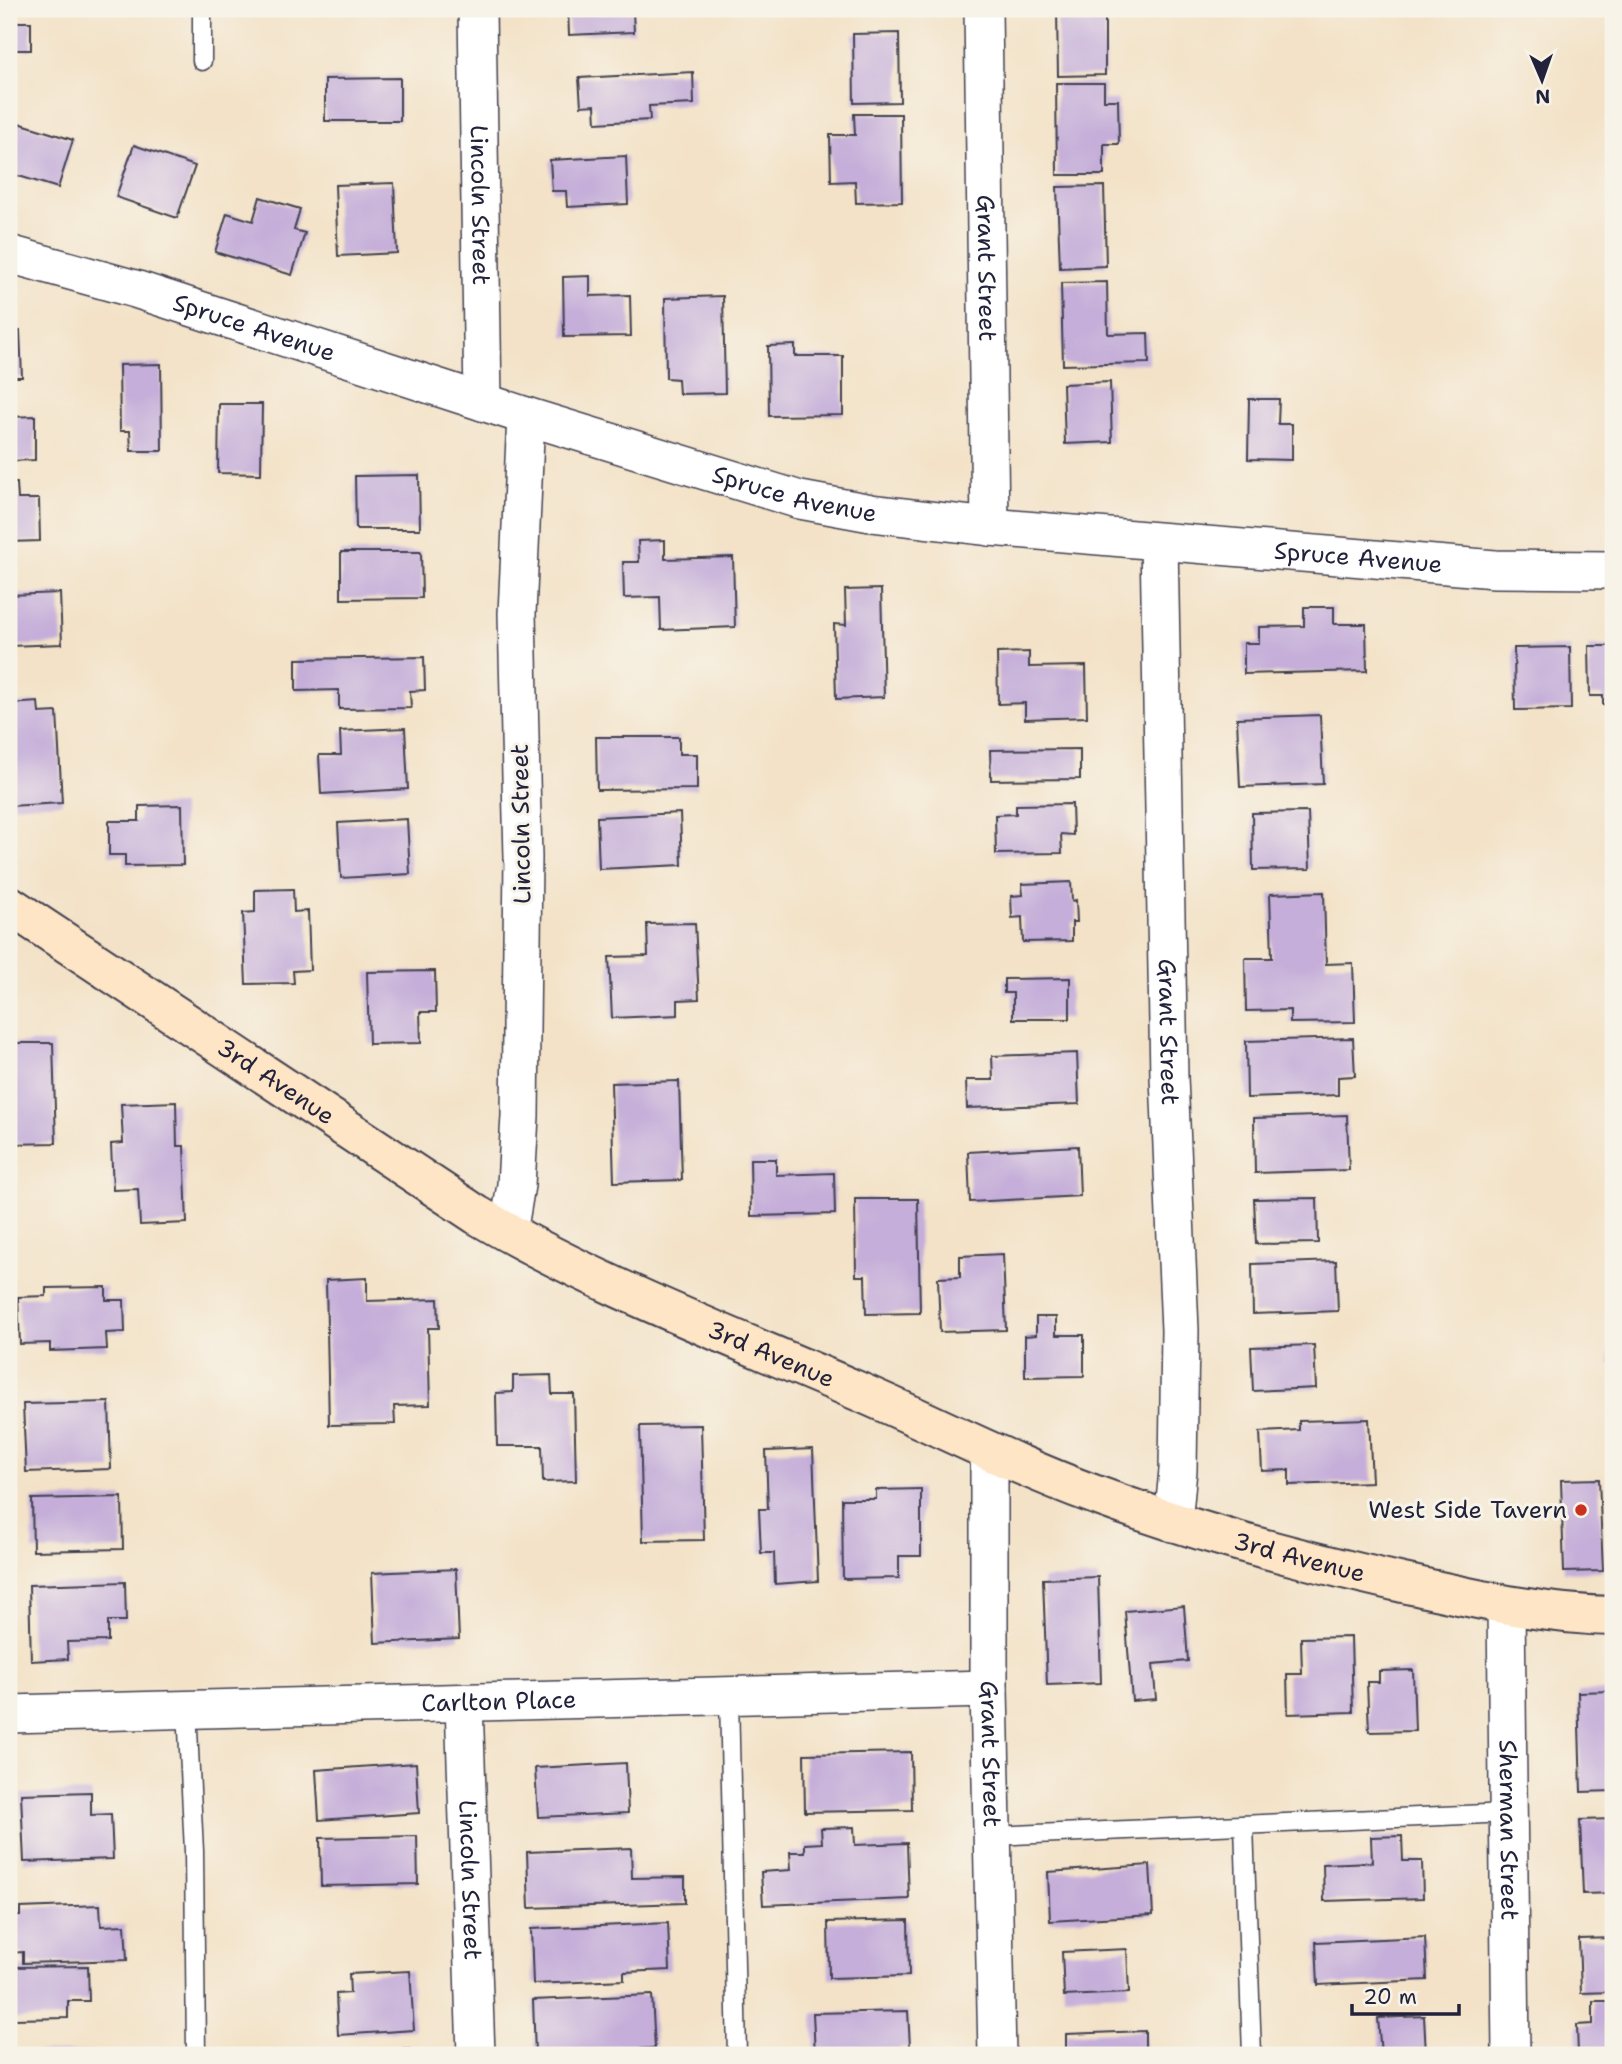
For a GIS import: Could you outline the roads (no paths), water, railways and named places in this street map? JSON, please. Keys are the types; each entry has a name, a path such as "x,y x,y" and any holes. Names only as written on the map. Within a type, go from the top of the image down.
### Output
{"street":[{"name":"Lincoln Street","path":"477,9 483,402"},
{"name":"Grant Street","path":"982,9 990,527"},
{"name":"Spruce Avenue","path":"9,254 135,289 526,416 800,500 871,513 990,527 1159,542 1495,569 1613,570"},
{"name":"Lincoln Street","path":"508,1233 516,1185 520,1116 523,858 517,614 526,416"},
{"name":"Grant Street","path":"1159,542 1169,1063 1180,1330 1178,1469 1172,1523"},
{"name":"3rd Avenue","path":"17,918 508,1233 600,1280 888,1404 989,1451 1090,1493 1172,1523 1315,1563 1506,1606 1590,1616 1613,1616"},
{"name":"Grant Street","path":"989,1451 989,1689 997,2055"},
{"name":"Sherman Street","path":"1506,1606 1511,2055"},
{"name":"Carlton Place","path":"9,1714 989,1689"},
{"name":"Lincoln Street","path":"464,1703 476,2055"}],"lane":[{"path":"202,9 202,61"},
{"path":"729,1696 737,2055"},
{"path":"187,1710 194,1851 196,2055"},
{"path":"993,1836 1508,1813"},
{"path":"1244,1825 1252,2055"}],"place":[{"name":"West Side Tavern","path":"1581,1510"}]}
